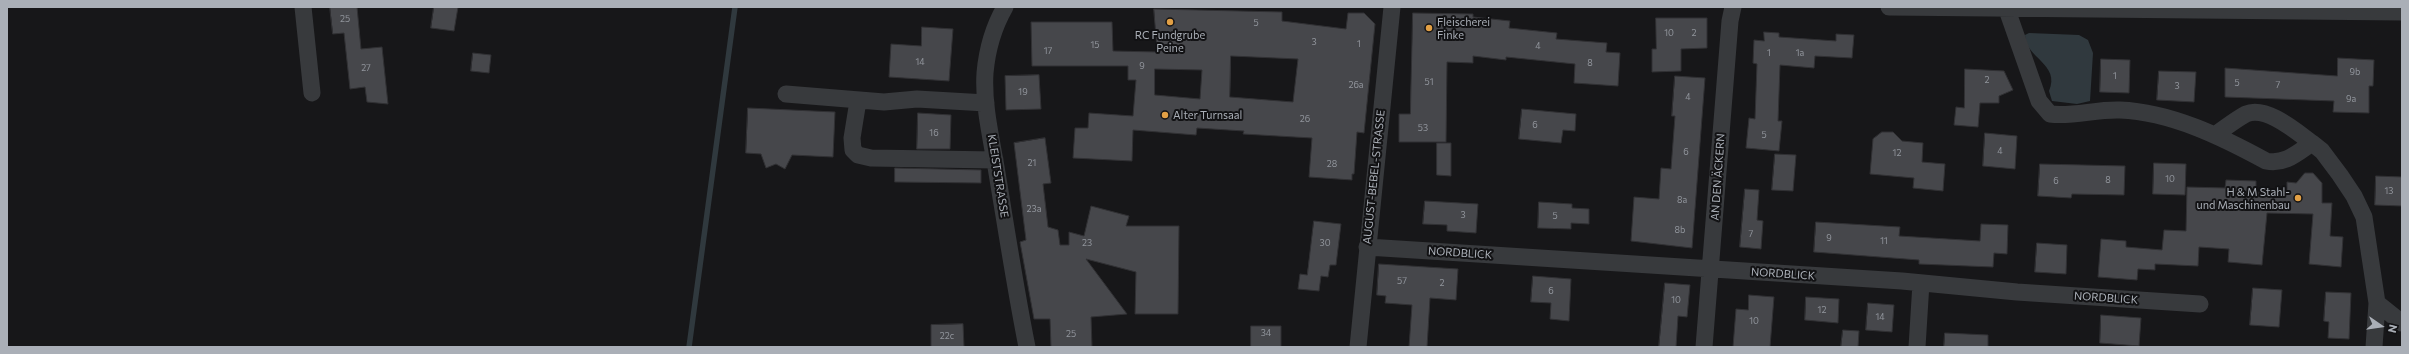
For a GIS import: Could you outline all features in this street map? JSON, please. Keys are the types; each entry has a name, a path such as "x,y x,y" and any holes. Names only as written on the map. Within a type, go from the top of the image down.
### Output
{"street":[{"path":"303,7 312,93"},
{"name":"KLEISTSTRASSE","path":"1005,7 996,21 988,47 985,75 986,103 1027,347"},
{"name":"AUGUST-BEBEL-STRASSE","path":"1358,347 1392,7"},
{"name":"AN DEN ÄCKERN","path":"1704,347 1730,21 1733,7"},
{"path":"1889,7 2402,12"},
{"path":"2006,8 2039,101 2050,114 2065,116 2106,110 2134,111 2184,124 2215,135 2266,161 2275,163 2287,160 2312,143"},
{"path":"786,94 858,101 884,102 917,99 986,103"},
{"path":"858,101 852,138 853,150 858,155 871,158 995,160"},
{"path":"2215,135 2247,114 2258,113 2275,117 2322,151 2354,196 2364,217 2377,303 2374,347"},
{"name":"NORDBLICK","path":"1367,247 1922,283 2017,292 2200,304"},
{"path":"1917,347 1922,283"},
{"path":"2377,303 2402,323"}],"shaded area":[{"path":"2029,33 2079,35 2088,40 2093,53 2090,101 2077,104 2052,101 2049,91 2051,82 2050,74 2047,67 2030,50 2025,35"}],"building":[{"path":"330,7 357,7 361,49 382,47 388,104 367,102 365,87 350,89 344,33 333,34"},
{"path":"434,7 458,7 454,31 431,28"},
{"path":"1154,9 1282,12 1282,21 1346,29 1348,13 1364,13 1375,24 1364,133 1357,132 1354,174 1352,174 1352,180 1309,177 1312,138 1243,134 1244,131 1197,128 1196,135 1133,130 1132,161 1073,158 1075,128 1088,128 1089,113 1133,116 1136,80 1128,80 1128,66 1032,66 1031,22 1112,22 1113,51 1157,52","holes":["1231,56 1298,59 1293,102 1230,97","1155,69 1202,70 1200,99 1155,95"]},
{"path":"1413,13 1473,14 1473,17 1510,21 1509,28 1557,33 1556,39 1607,43 1606,52 1620,53 1618,86 1574,83 1575,64 1506,57 1506,60 1473,56 1473,63 1447,62 1446,142 1399,142 1399,114 1410,114"},
{"path":"1656,18 1707,18 1707,48 1681,49 1681,71 1652,72 1652,49 1656,49"},
{"path":"922,27 953,29 949,81 889,77 891,44 921,46"},
{"path":"1764,32 1779,33 1779,37 1836,41 1836,34 1854,35 1852,58 1815,56 1814,68 1780,65 1778,121 1782,121 1779,151 1746,148 1749,118 1755,119 1757,64 1753,63 1754,40 1764,41"},
{"path":"473,53 491,55 489,73 471,71"},
{"path":"2338,58 2374,60 2373,86 2369,86 2369,113 2333,112 2334,101 2225,97 2225,68 2337,76"},
{"path":"2101,59 2130,60 2129,93 2100,92"},
{"path":"1965,69 2004,71 2013,90 1999,96 1999,103 1980,103 1978,127 1954,125 1956,107 1964,108"},
{"path":"2159,71 2196,72 2194,102 2157,100"},
{"path":"1039,75 1041,109 1006,110 1005,76"},
{"path":"1675,76 1705,78 1692,248 1631,241 1634,197 1659,199 1661,168 1671,169 1675,116 1672,116"},
{"path":"748,108 835,112 833,157 792,155 785,169 776,164 766,168 761,154 746,153"},
{"path":"1522,109 1576,114 1575,131 1563,130 1561,143 1519,139"},
{"path":"918,113 951,115 950,149 917,149"},
{"path":"1882,132 1893,132 1902,141 1923,143 1922,162 1945,164 1943,191 1913,188 1914,178 1870,174 1873,139"},
{"path":"1985,133 2017,136 2015,169 1983,166"},
{"path":"1045,138 1051,183 1043,184 1048,227 1058,230 1060,245 1069,245 1069,232 1084,236 1091,206 1129,216 1126,226 1179,226 1178,314 1135,314 1136,272 1086,259 1127,314 1091,317 1092,347 1051,347 1050,319 1034,319 1020,242 1026,240 1014,143"},
{"path":"1437,143 1451,143 1451,176 1437,175"},
{"path":"1775,154 1796,155 1793,191 1772,190"},
{"path":"2154,163 2186,164 2185,195 2153,194"},
{"path":"2040,164 2125,166 2124,195 2072,194 2071,198 2038,196"},
{"path":"895,168 981,170 981,183 895,182"},
{"path":"2305,173 2313,173 2322,183 2322,203 2332,203 2330,236 2343,237 2341,267 2309,264 2313,214 2267,213 2262,265 2228,262 2229,249 2199,247 2198,266 2155,264 2155,270 2138,269 2137,280 2098,277 2101,239 2126,241 2126,247 2162,250 2164,230 2186,231 2187,187 2225,188 2226,180 2256,181 2256,192 2287,193 2287,182 2296,183"},
{"path":"2376,176 2402,177 2402,206 2375,205"},
{"path":"1745,189 1759,190 1757,220 1763,221 1761,249 1740,247"},
{"path":"1425,201 1478,204 1476,233 1447,231 1447,225 1423,224"},
{"path":"1539,202 1572,204 1572,208 1589,209 1589,224 1571,223 1571,229 1538,228"},
{"path":"1314,221 1341,224 1336,265 1330,265 1328,277 1321,276 1319,291 1298,289 1300,274 1307,275"},
{"path":"1816,222 1900,227 1899,236 1980,241 1981,224 2008,225 2007,254 1994,253 1993,267 1919,264 1919,260 1814,252"},
{"path":"2037,243 2067,245 2066,274 2035,272"},
{"path":"1379,264 1458,269 1456,300 1430,298 1427,347 1409,347 1412,305 1385,303 1386,296 1377,295"},
{"path":"1533,276 1571,279 1569,321 1550,319 1551,303 1531,302"},
{"path":"1665,283 1690,285 1687,317 1678,316 1676,347 1659,347"},
{"path":"2253,288 2282,290 2279,327 2250,325"},
{"path":"2326,292 2351,293 2349,339 2328,338 2329,322 2324,321"},
{"path":"1749,295 1774,297 1770,347 1733,347 1736,309 1748,310"},
{"path":"1806,297 1839,299 1838,323 1805,320"},
{"path":"1868,303 1894,305 1892,332 1866,330"},
{"path":"2101,315 2141,318 2139,346 2100,343"},
{"path":"963,324 964,347 931,347 931,325"},
{"path":"1251,326 1281,326 1281,347 1251,347"},
{"path":"1843,330 1859,331 1858,347 1841,347"},
{"path":"1945,333 1988,335 1988,347 1944,347"}],"waterway":[{"path":"689,347 735,7"}],"place":[{"name":"RC Fundgrube Peine","path":"1170,22"},
{"name":"Fleischerei Finke","path":"1429,28"},
{"name":"Alter Turnsaal","path":"1165,115"},
{"name":"H & M Stahl- und Maschinenbau","path":"2298,198"}]}
